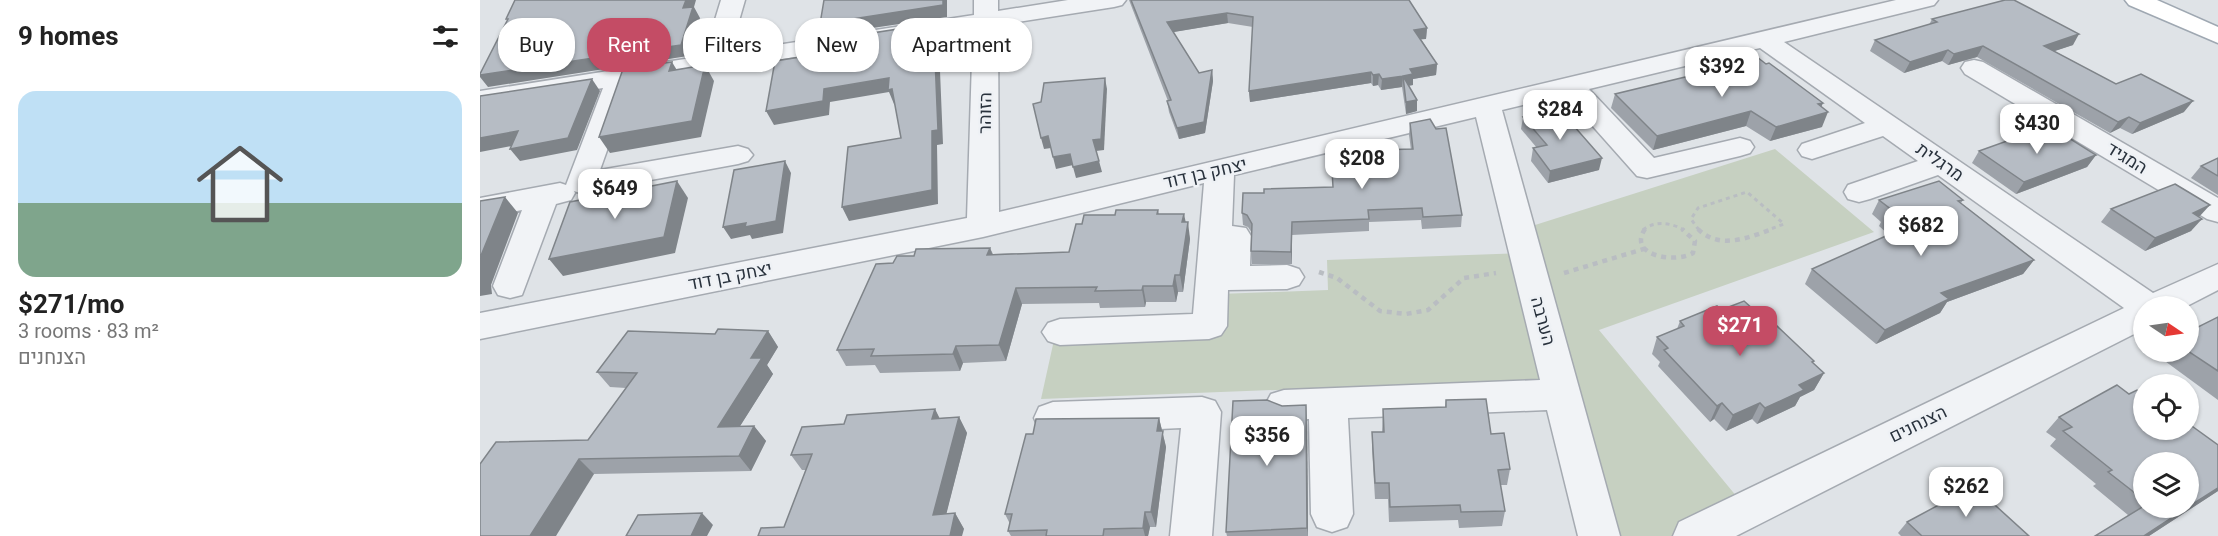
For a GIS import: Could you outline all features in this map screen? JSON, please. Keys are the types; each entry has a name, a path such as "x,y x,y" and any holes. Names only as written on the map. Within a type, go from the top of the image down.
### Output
{"main road":[{"path":"2137,0 2218,36"},
{"path":"2179,0 2218,17"}],"street":[{"path":"728,18 733,0"},
{"path":"783,49 986,10 1114,0"},
{"name":"יצחק בן דוד","path":"480,326 983,226 1926,0"},
{"name":"הזוהר","path":"983,226 986,10"},
{"name":"מרגלית","path":"1764,39 2133,297"},
{"path":"480,99 683,67"},
{"name":"המגיד","path":"1974,68 2218,212"},
{"path":"620,77 580,183 738,155"},
{"path":"1571,85 1647,169 1740,147"},
{"name":"הערבה","path":"1487,105 1599,536"},
{"path":"1812,150 1888,125"},
{"path":"1859,192 1942,163"},
{"path":"1229,167 1233,279 1298,275"},
{"path":"1060,332 1209,326 1229,167"},
{"path":"480,208 552,194 510,286"},
{"path":"2177,296 2218,276"},
{"name":"הצנחנים","path":"1694,536 2133,318"},
{"path":"1284,405 1562,394"},
{"path":"1328,403 1332,514"},
{"path":"1053,418 1202,412 1191,536"}],"path":[{"path":"1690,235 1699,233 1716,241 1734,242 1784,224 1747,192 1698,208 1691,219 1699,233"},
{"path":"1669,224 1685,230 1690,235 1695,241 1693,253 1680,260 1662,258 1642,243 1642,232 1653,225 1669,224"},
{"path":"1533,283 1647,249"},
{"path":"1298,275 1321,272 1336,278 1380,311 1406,314 1428,310 1464,278 1497,273"}],"green space":[{"path":"1775,149 1874,232 1599,330 1747,509 1694,536 1599,536 1558,379 1041,399 1054,340 1216,334 1219,294 1328,290 1327,260 1525,253 1519,230"}],"building":[{"path":"515,0 686,0 683,8 693,7 690,18 683,18 681,45 671,46 671,18 587,18 587,59 575,61 575,18 506,18"},
{"path":"824,0 943,0 943,5 859,18 821,18"},
{"path":"1131,0 1409,0 1427,28 1414,30 1437,64 1410,69 1413,74 1403,76 1382,79 1379,74 1373,75 1371,72 1249,91 1253,17 1227,13 1167,22 1199,73 1212,70 1204,122 1177,128 1167,101 1171,100"},
{"path":"2005,0 2014,0 2079,34 2044,46 2116,84 2141,74 2193,101 2140,123 2129,117 2118,122 1983,46 1954,54 1948,50 1910,62 1875,40 1937,22 1932,19"},
{"path":"891,30 891,72 936,72 938,130 932,131 932,190 842,207 848,147 901,138 892,89 888,90 889,78 824,89 823,101 766,111 773,72 783,72 783,60 795,58 795,72 879,72 879,32"},
{"path":"498,39 498,72 500,72 480,75"},
{"path":"1757,57 1766,64 1769,63 1823,103 1818,104 1828,112 1776,127 1751,111 1657,136 1615,94 1710,71 1708,69"},
{"path":"683,69 683,72 703,72 692,121 599,137 622,72 671,72"},
{"path":"1403,76 1417,100 1406,102"},
{"path":"1105,78 1101,139 1093,140 1099,161 1073,167 1070,154 1053,157 1048,136 1041,138 1033,104 1041,102 1044,83"},
{"path":"592,79 568,138 510,149 518,131 480,138 480,96"},
{"path":"1559,109 1602,158 1550,171 1533,148 1547,145 1523,117"},
{"path":"1430,119 1436,129 1446,128 1462,215 1423,217 1422,208 1368,210 1369,219 1292,222 1291,252 1251,251 1252,224 1247,215 1242,213 1243,193 1264,193 1264,189 1333,187 1332,170 1337,170 1337,159 1341,159 1340,151 1413,149 1410,123"},
{"path":"2032,132 2043,139 2061,133 2096,155 2024,182 1979,151"},
{"path":"2218,158 2218,176 2201,166"},
{"path":"785,161 776,221 745,227 746,223 723,227 734,170"},
{"path":"677,181 664,237 549,259 570,202"},
{"path":"1939,181 1963,200 1958,201 2034,260 1941,293 1949,299 1885,330 1812,269 1906,227 1887,212 1892,210 1879,200"},
{"path":"2175,184 2210,205 2193,213 2202,219 2155,238 2111,209"},
{"path":"505,197 480,258 480,201"},
{"path":"1116,210 1158,210 1157,214 1184,214 1182,222 1188,222 1180,275 1175,275 1173,286 1143,286 1142,290 1095,291 1097,287 1016,288 999,345 956,346 953,354 871,356 874,349 837,350 876,264 893,263 897,256 914,256 916,249 990,248 987,255 1069,252 1076,224 1082,224 1084,215 1115,215"},
{"path":"1744,301 1754,310 1759,309 1824,373 1799,385 1804,390 1765,408 1760,403 1733,415 1722,403 1717,406 1664,350 1668,348 1657,337 1684,326 1680,321 1717,306 1721,310"},
{"path":"2218,317 2218,371 2199,358 2199,326"},
{"path":"718,329 768,331 751,358 762,358 718,427 754,426 739,456 579,459 530,536 480,536 480,464 496,442 588,440 637,373 597,372 628,331 715,334"},
{"path":"2117,385 2129,394 2133,392 2133,440 2199,440 2199,431 2218,445 2218,488 2199,500 2199,452 2133,452 2133,491 2108,472 2112,470 2063,431 2072,427 2059,417"},
{"path":"1486,399 1491,434 1504,433 1510,469 1498,470 1505,511 1461,512 1460,505 1390,507 1389,483 1375,483 1372,432 1384,432 1383,409 1446,407 1446,400"},
{"path":"1267,400 1282,406 1306,405 1307,528 1226,532 1233,401"},
{"path":"935,409 932,419 959,417 933,515 955,513 950,536 758,536 761,528 784,527 812,454 791,455 802,427 844,424 847,415"},
{"path":"1159,418 1157,431 1163,431 1151,512 1145,512 1143,528 1104,529 1103,536 1046,536 1047,530 1008,531 1012,514 1005,514 1026,434 1033,434 1036,419"},
{"path":"1974,486 2029,536 1922,536 1907,522"},
{"path":"702,513 691,536 626,536 638,515"},
{"path":"2133,513 2133,518 2171,518 2144,536 2095,536"}]}
